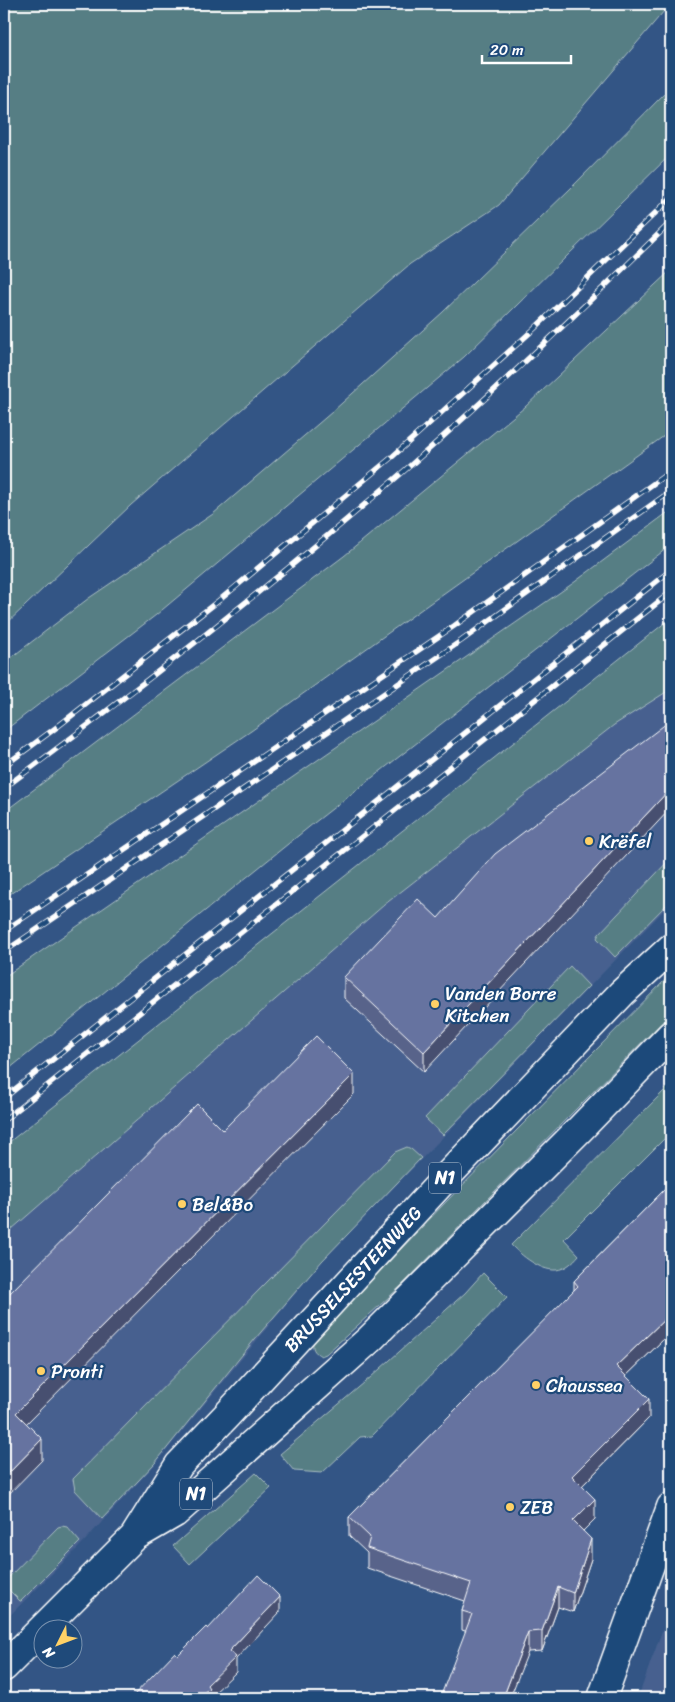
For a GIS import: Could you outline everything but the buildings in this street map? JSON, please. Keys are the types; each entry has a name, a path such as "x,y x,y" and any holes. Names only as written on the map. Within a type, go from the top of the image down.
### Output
{"main road":[{"name":"BRUSSELSESTEENWEG","path":"4,1667 134,1537 179,1465 451,1172 622,993 671,948"},
{"name":"BRUSSELSESTEENWEG","path":"134,1537 175,1513 370,1340 671,1035"},
{"path":"602,1698 671,1507"}],"shaded area":[{"path":"671,689 671,903 322,1261 155,1464 79,1547 4,1621 4,1236 384,905 614,725"},
{"path":"671,1607 671,1698 638,1698 651,1661"}],"green space":[{"path":"4,4 670,4 499,205 410,264 131,505 4,626"},
{"path":"671,87 671,154 464,357 156,615 4,731 4,663 89,598 213,514 332,412 443,312 570,189"},
{"path":"671,270 671,431 251,731 4,898 4,812 344,556 525,407"},
{"path":"671,510 671,545 314,823 4,1073 4,977 572,584"},
{"path":"671,618 671,689 614,725 384,905 4,1236 4,1146"},
{"path":"671,858 671,900 615,957 597,938 599,934"},
{"path":"570,966 589,986 443,1135 425,1118"},
{"path":"671,974 671,1013 400,1287 326,1354 321,1356 317,1353 313,1348 314,1340 443,1205"},
{"path":"671,1084 671,1132 564,1239 579,1255 569,1265 556,1270 550,1270 531,1262 511,1245"},
{"path":"407,1147 421,1158 322,1261 255,1339 155,1463 102,1519 75,1490 73,1479 395,1152"},
{"path":"483,1273 507,1297 372,1436 360,1437 322,1473 294,1471 280,1454 371,1377 465,1293"},
{"path":"256,1473 271,1488 190,1564 173,1546"},
{"path":"58,1527 67,1527 80,1542 20,1601 4,1585 4,1582"}],"railway":[{"path":"4,766 222,598 392,457 534,329 671,198"},
{"path":"4,788 207,633 404,471 573,317 671,222"},
{"path":"4,931 454,626 671,471"},
{"path":"4,952 461,641 671,491"},
{"path":"4,1098 671,570"},
{"path":"4,1120 671,592"}],"place":[{"name":"Krëfel","path":"589,841"},
{"name":"Vanden Borre Kitchen","path":"435,1004"},
{"name":"Bel&Bo","path":"182,1204"},
{"name":"Pronti","path":"41,1371"},
{"name":"Chaussea","path":"536,1385"},
{"name":"ZEB","path":"510,1507"}]}
